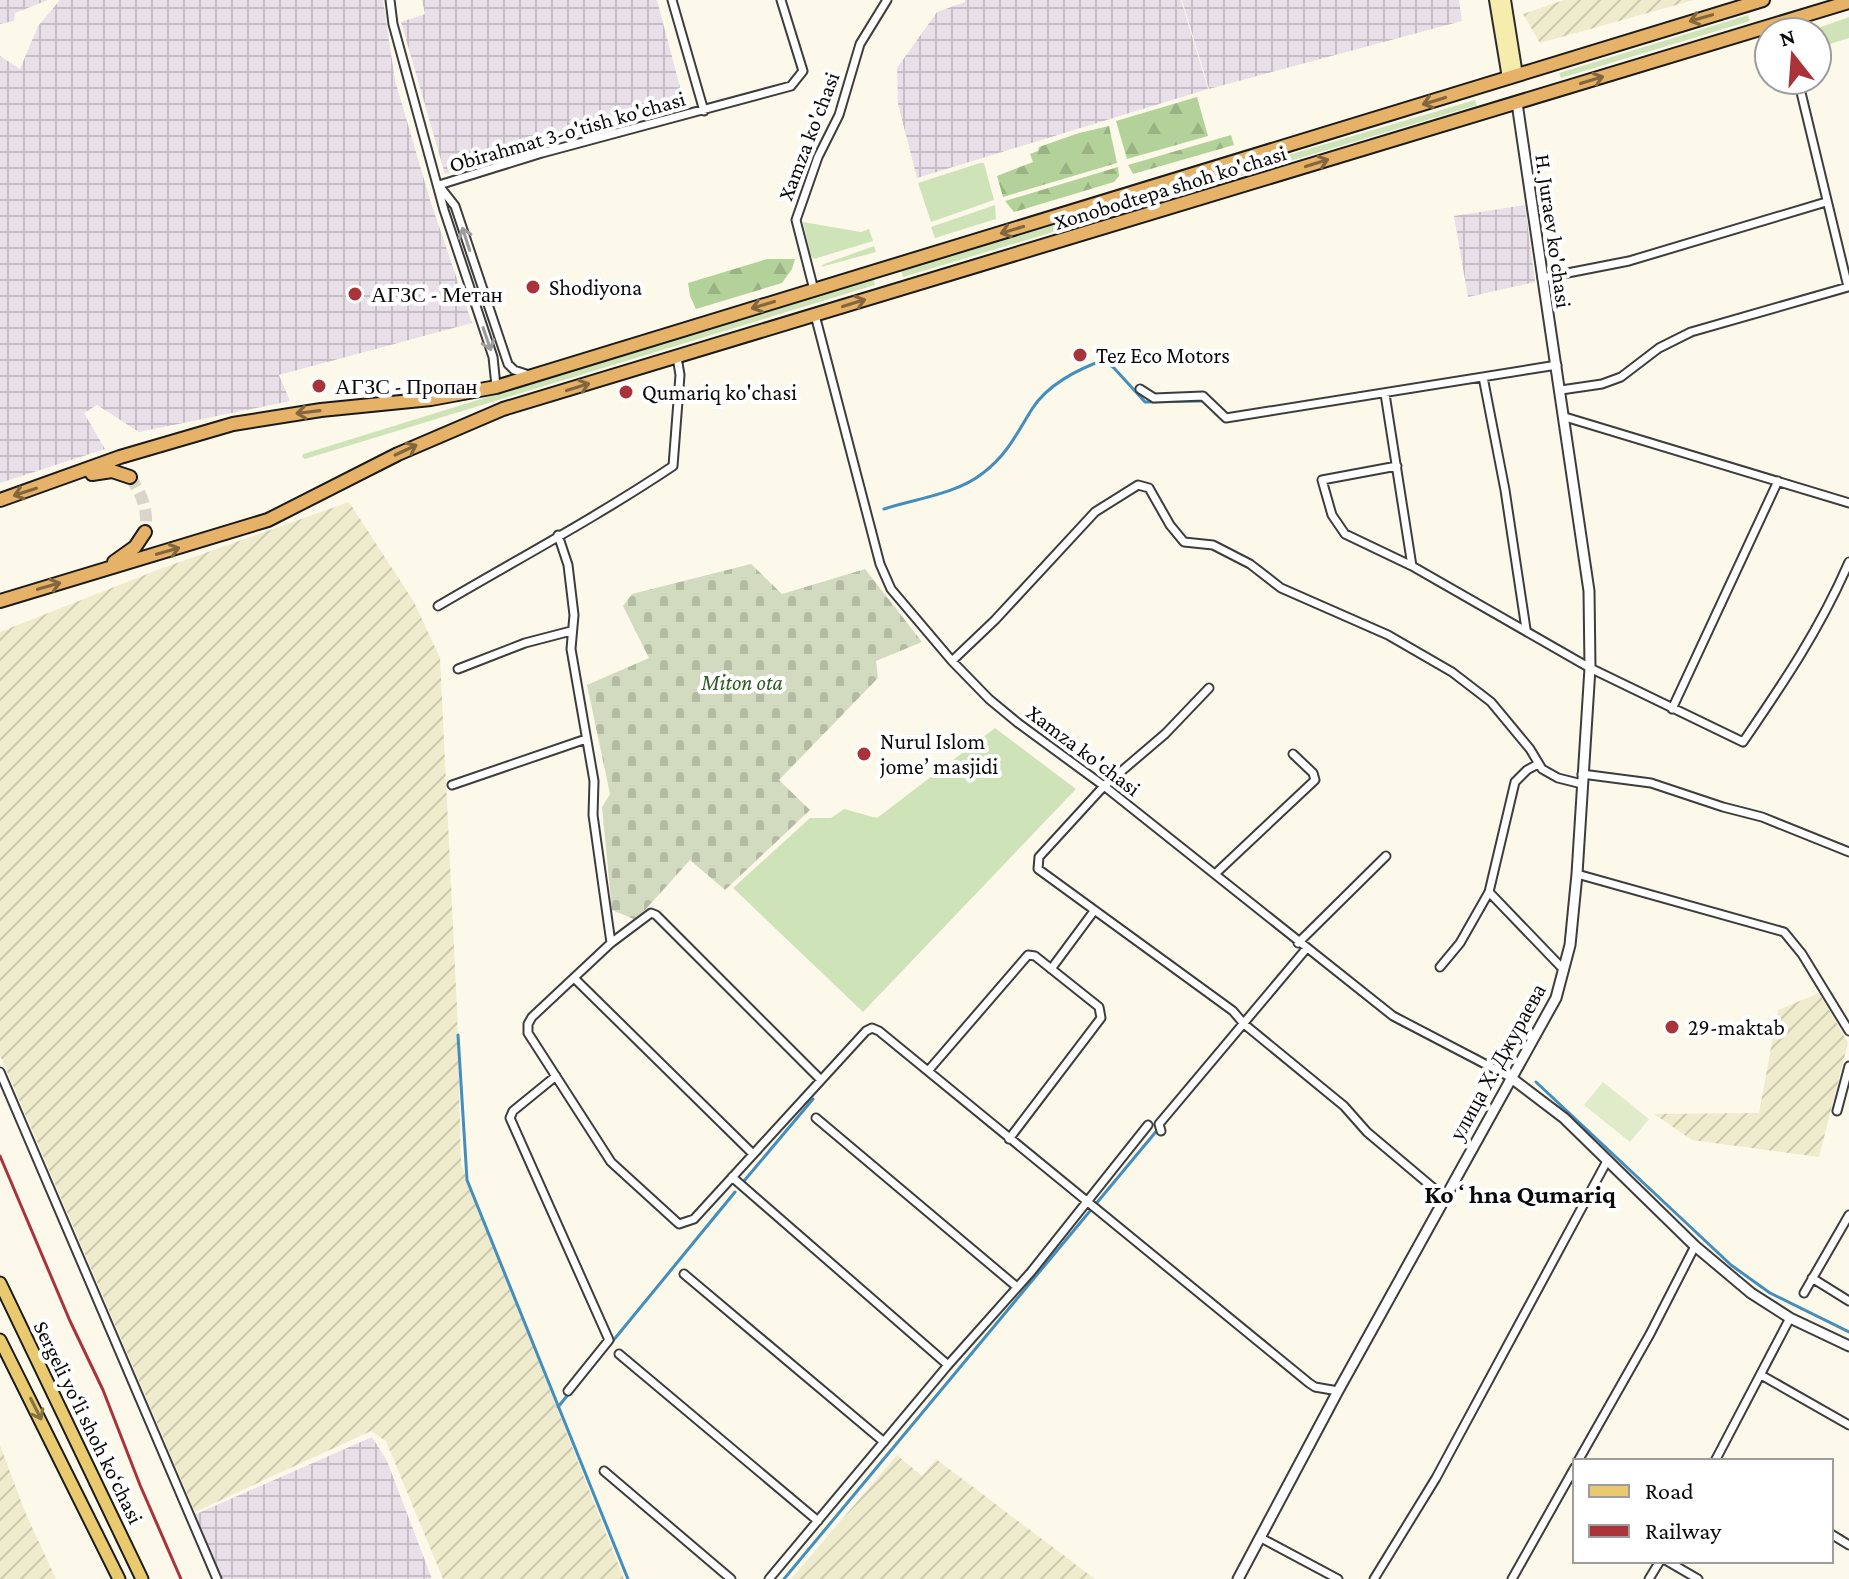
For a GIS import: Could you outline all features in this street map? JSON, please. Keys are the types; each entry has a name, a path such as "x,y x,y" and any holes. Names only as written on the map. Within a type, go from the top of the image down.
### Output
{"highway":[{"name":"Xonobodtepa shoh ko'chasi","path":"49,484 120,457 233,424 321,410 431,399 496,387 1763,0"},
{"name":"Xonobodtepa shoh ko'chasi","path":"1802,16 1849,2"},
{"name":"Xonobodtepa shoh ko'chasi","path":"93,573 268,520 398,454 503,409 1753,31"},
{"path":"1513,77 1517,103"},
{"path":"879,271 889,280 885,294"},
{"path":"0,500 49,484 107,471 117,471 130,477"},
{"path":"2,600 93,573 129,553 145,532"}],"main road":[{"path":"1495,0 1513,77"},
{"path":"1505,0 1513,77"},
{"name":"Sergeli yo‘li shoh ko‘chasi","path":"0,1283 142,1579"},
{"name":"Sergeli yo‘li shoh ko‘chasi","path":"0,1340 119,1579"}],"street":[{"name":"Obirahmat 3-o'tish ko'chasi","path":"390,0 393,24 448,221 493,357 496,387"},
{"name":"Obirahmat 3-o'tish ko'chasi","path":"672,0 704,111"},
{"name":"Obirahmat 3-o'tish ko'chasi","path":"439,185 542,153 791,86 803,71 781,0"},
{"name":"Xamza ko'chasi","path":"814,290 796,220 818,157 839,115 860,44 887,0"},
{"path":"1561,390 1602,384 1621,377 1659,348 1691,332 1848,287 1802,96"},
{"name":"H. Juraev ko'chasi","path":"1517,103 1557,365"},
{"name":"Obirahmat 3-o'tish ko'chasi","path":"439,185 455,206 508,364 523,375 534,376"},
{"path":"1542,278 1629,261 1826,202"},
{"name":"Xamza ko'chasi","path":"815,315 880,564 891,589 952,661 1018,723 1104,786 1393,1016 1510,1077"},
{"path":"438,606 620,502 673,466 680,375 677,357"},
{"path":"1140,389 1154,398 1203,396 1226,418 1557,365"},
{"name":"улица Х. Джураева","path":"1238,1579 1444,1197 1556,998 1564,970 1570,945 1577,874 1590,668 1589,591 1557,365"},
{"path":"1483,377 1505,490 1526,629"},
{"path":"1385,394 1412,566"},
{"path":"1565,417 1849,503"},
{"path":"1397,466 1322,480 1332,515 1345,534 1412,566 1590,668 1743,742 1805,651 1830,606 1849,562"},
{"path":"1672,709 1778,481"},
{"path":"952,661 995,620 1095,512 1138,485 1144,485 1184,542 1213,545 1250,564 1281,588 1388,635 1472,685 1491,702 1530,749 1538,764 1558,778 1651,783 1762,817 1849,852"},
{"path":"558,535 568,565 574,615 571,649 594,781 593,815 611,943"},
{"path":"458,669 525,643 571,631"},
{"path":"1209,688 1165,734 1104,786 1039,857 1038,869 1233,1011 1244,1024 1344,1106 1367,1132 1444,1197"},
{"path":"452,785 586,739"},
{"path":"1215,874 1315,780 1313,773 1293,754"},
{"path":"1440,967 1460,943 1489,892 1515,782 1538,764"},
{"path":"1298,943 1386,856"},
{"path":"1577,874 1784,932 1802,954 1849,1031"},
{"path":"1489,892 1564,970"},
{"path":"1051,969 1094,911"},
{"path":"821,1080 656,915 646,915 611,943 528,1024 528,1033 611,1162 679,1224 694,1219 866,1031 872,1028 879,1031 1309,1383 1338,1391"},
{"path":"1161,1131 1159,1124 1306,949"},
{"path":"928,1071 1028,955 1035,956 1099,1007 1101,1018 1009,1139"},
{"path":"574,978 753,1154"},
{"path":"1837,1111 1849,1066"},
{"path":"0,1072 217,1579"},
{"path":"556,1076 513,1111 510,1118 609,1340 568,1391"},
{"path":"1510,1077 1564,1118 1695,1246 1751,1293 1790,1318 1849,1346"},
{"path":"816,1118 1017,1287"},
{"path":"769,1579 1017,1287 1148,1125"},
{"path":"1374,1579 1436,1478 1607,1161"},
{"path":"732,1177 948,1365"},
{"path":"1804,1293 1849,1215"},
{"path":"1579,1459 1650,1334 1695,1246"},
{"path":"684,1274 884,1442"},
{"path":"1812,1278 1849,1301"},
{"path":"1716,1459 1790,1318"},
{"path":"619,1354 818,1521"},
{"path":"1761,1375 1849,1425"},
{"path":"604,1471 731,1579"},
{"path":"1512,1579 1573,1471"},
{"path":"1261,1538 1338,1579"},
{"path":"1670,1563 1698,1579"}],"shaded area":[{"path":"0,0 48,0 15,13 14,21 0,24"},
{"path":"60,0 383,0 395,80 430,200 472,323 279,375 290,401 139,432 97,405 84,413 105,449 0,483 0,56 20,69 38,26"},
{"path":"422,0 657,0 685,106 445,174 401,22 425,14"},
{"path":"965,0 1181,0 1208,89 917,178 898,104 897,68 937,12"},
{"path":"1182,0 1459,0 1462,21 1209,89"},
{"path":"1564,0 1694,0 1540,43 1523,14"},
{"path":"1525,205 1535,282 1468,297 1454,216"},
{"path":"349,502 414,602 440,658 457,1008 461,1164 624,1579 443,1579 386,1441 371,1431 195,1512 0,1055 0,632 160,569"},
{"path":"1819,993 1848,1043 1819,1157 1692,1140 1654,1114 1759,1113 1778,1010"},
{"path":"372,1437 387,1461 432,1579 222,1579 194,1515"},
{"path":"0,1445 25,1512 56,1579 0,1579"},
{"path":"897,1455 922,1476 936,1459 1095,1579 791,1579"}],"green space":[{"path":"1748,15 1750,21 1561,78 1559,73"},
{"path":"1849,17 1849,38 1833,43 1833,23"},
{"path":"1197,97 1208,136 1127,159 1116,121"},
{"path":"1475,100 1477,105 903,277 901,269"},
{"path":"1109,126 1117,163 1003,197 997,176 1033,162 1030,154 1038,151 1039,147"},
{"path":"1231,135 1234,145 1133,174 1128,165"},
{"path":"984,163 994,200 931,222 918,183"},
{"path":"1118,167 1119,176 1114,182 1014,212 1005,201"},
{"path":"995,205 996,219 935,238 931,227"},
{"path":"803,222 861,232 869,229 873,241 814,259"},
{"path":"874,246 876,252 821,267 824,264"},
{"path":"767,259 795,259 782,283 696,309 688,283"},
{"path":"873,278 875,285 305,459 302,457 303,454"},
{"name":"Miton ota","path":"751,564 782,594 865,569 922,642 876,661 878,678 779,780 810,810 725,890 690,860 636,920 612,910 602,807 610,794 587,685 649,658 623,606 632,594"},
{"path":"995,728 1076,789 863,1012 733,888 810,818 831,818 844,809 877,818"},
{"path":"1603,1082 1649,1119 1630,1142 1584,1105"}],"waterway":[{"path":"884,509 948,491 973,480 1005,451 1046,392 1074,373 1104,360 1145,402 1202,401"},
{"path":"458,1035 467,1180 628,1579"},
{"path":"1536,1082 1731,1265 1770,1293 1849,1332"},
{"path":"744,1181 813,1099"},
{"path":"784,1579 1159,1128"},
{"path":"612,1342 735,1192"},
{"path":"558,1407 571,1391"}],"tunnel":[{"path":"130,477 144,503 145,532"}],"railway":[{"path":"0,1156 70,1321 103,1390 181,1579"}],"place":[{"name":"Shodiyona","path":"533,287"},
{"name":"АГЗС - Метан","path":"355,294"},
{"name":"Tez Eco Motors","path":"1080,355"},
{"name":"АГЗС - Пропан","path":"319,386"},
{"name":"Qumariq ko'chasi","path":"626,392"},
{"name":"Nurul Islom jome’ masjidi","path":"864,754"},
{"name":"29-maktab","path":"1672,1027"}],"district":[{"name":"Koʻhna Qumariq","path":"1520,1194"}]}
